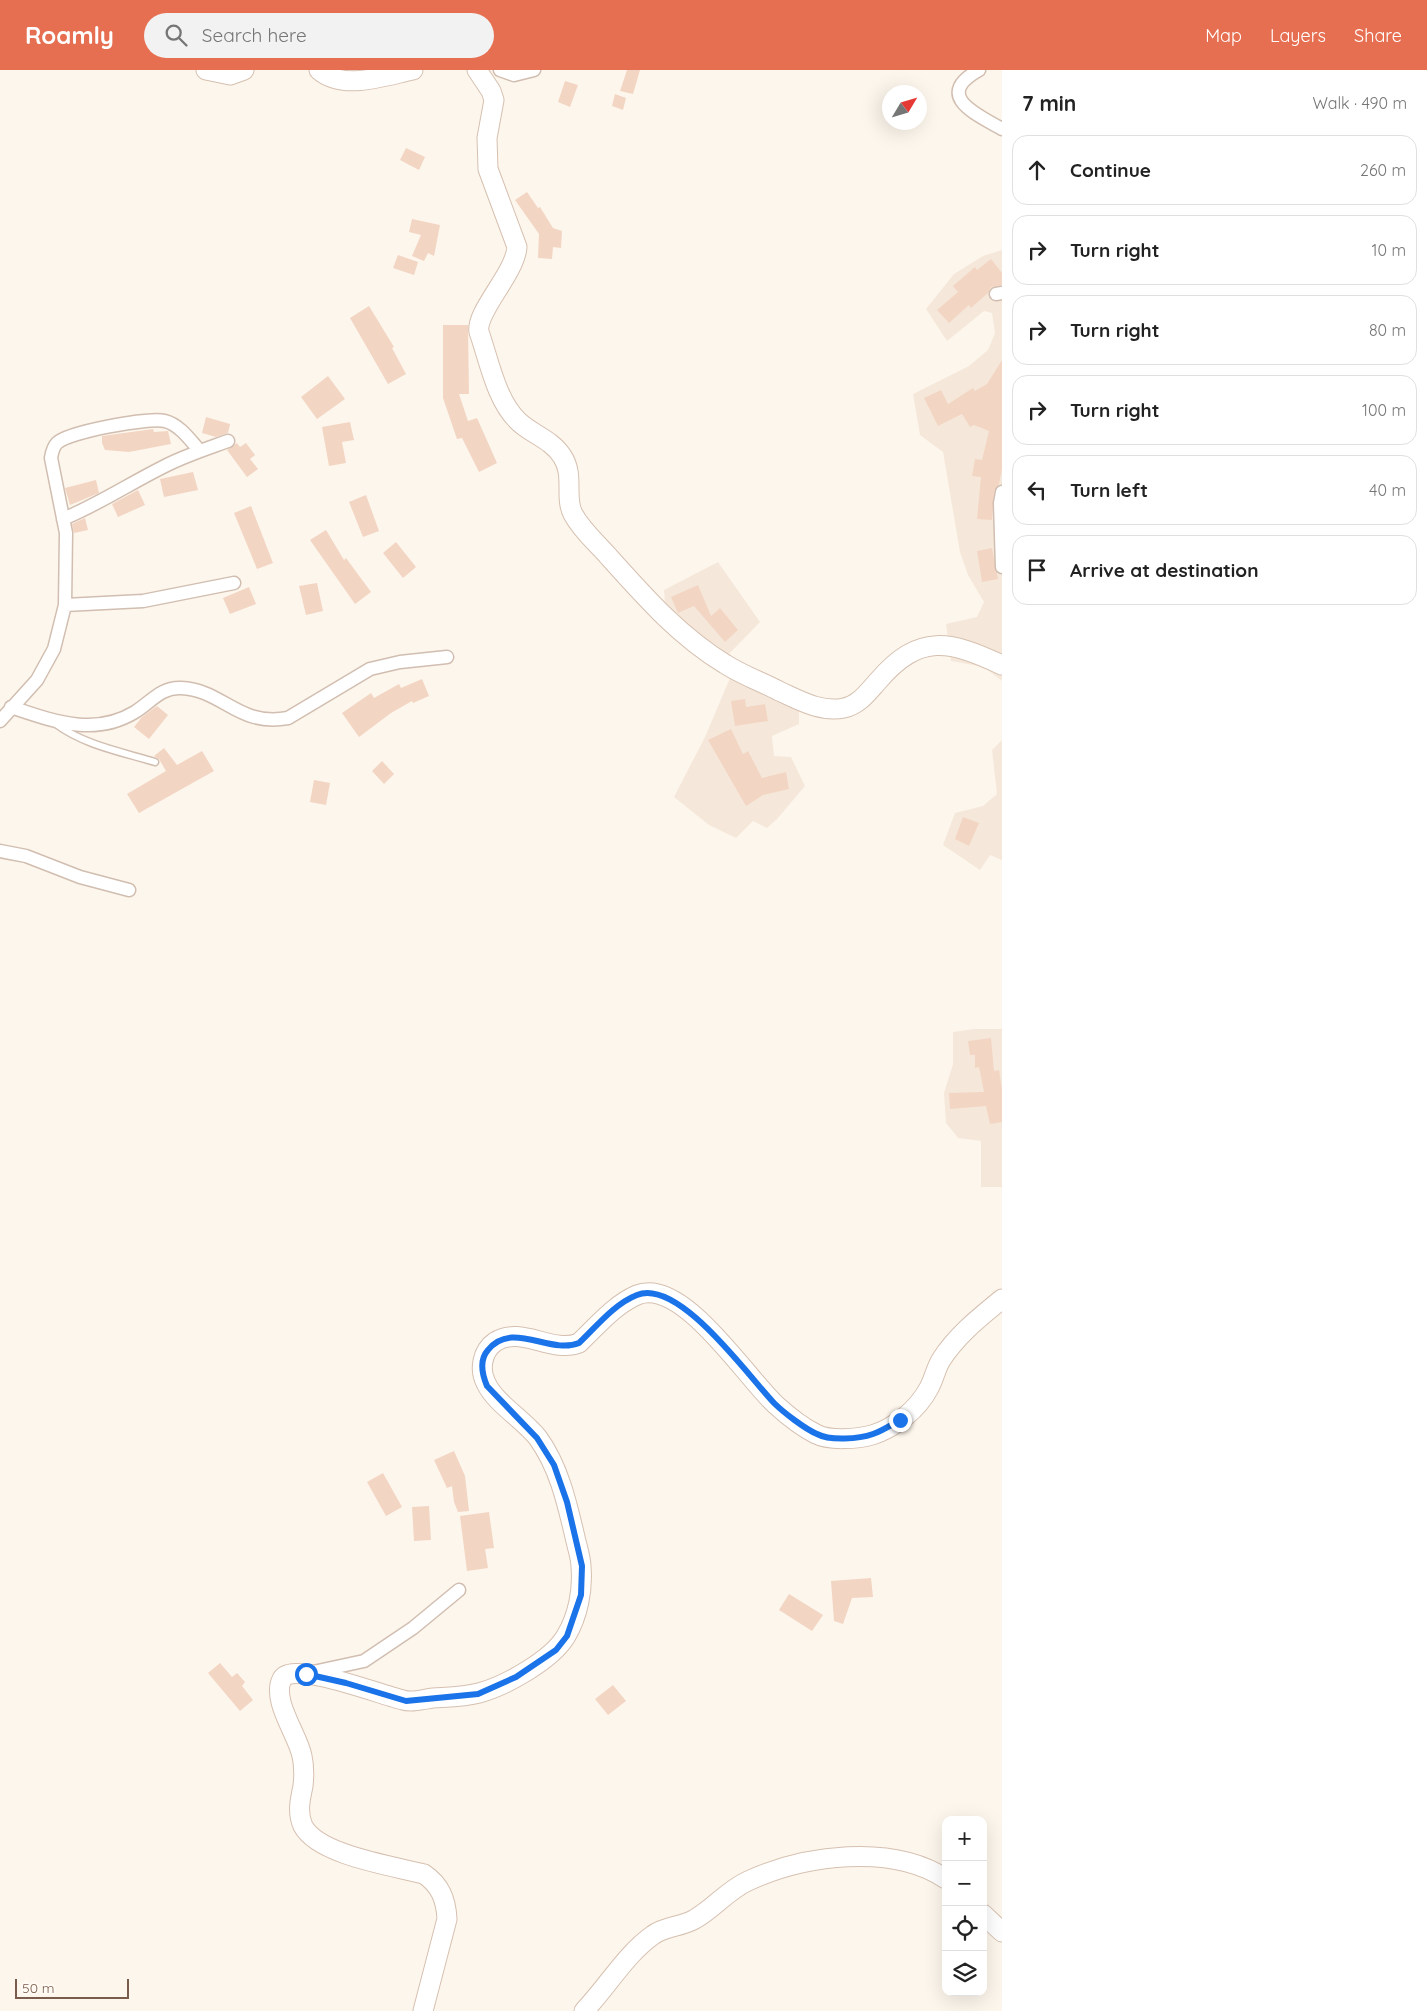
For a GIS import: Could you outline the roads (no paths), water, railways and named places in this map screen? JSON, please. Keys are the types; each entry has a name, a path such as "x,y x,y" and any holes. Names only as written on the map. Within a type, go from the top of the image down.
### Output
{"street":[{"path":"206,70 230,75 244,70"},
{"path":"319,70 331,78 345,81 413,70"},
{"path":"477,70 491,91 494,100 486,138 488,169 517,247 516,260 488,305 478,325 479,332 501,394 513,416 518,422 547,440 562,456 569,473 571,509 584,529 639,592 678,630 726,665 800,700 825,709 843,708 863,699 883,675 902,659 934,644 956,646 1002,665"},
{"path":"500,70 514,75 534,70"},
{"path":"979,70 966,79 961,87 961,101 968,110 1002,129"},
{"path":"0,721 37,680 54,649 65,605 66,532 51,458 53,449 65,438 80,433 158,420 177,427 200,450"},
{"path":"63,519 98,505 164,467 200,450 228,441"},
{"path":"1002,492 1000,503 1002,567"},
{"path":"65,605 143,601 234,583"},
{"path":"11,707 51,720 81,725 103,725 121,719 137,710 165,690 180,688 193,689 210,696 245,716 274,721 288,718 370,669 400,662 447,657"},
{"path":"0,851 26,856 80,877 129,890"},
{"path":"423,2011 447,1919 446,1905 434,1881 424,1874 338,1851 315,1840 305,1828 299,1806 304,1782 302,1754 281,1698 281,1681 286,1675 296,1672 346,1683 406,1701 478,1694 516,1677 556,1650 567,1636 581,1595 582,1566 567,1502 554,1465 537,1438 487,1386 483,1376 482,1360 494,1343 506,1338 526,1337 565,1347 572,1346 579,1343 618,1306 638,1294 652,1293 668,1298 693,1314 776,1404 817,1435 855,1437 872,1434 900,1420 916,1407 929,1388 941,1361 968,1327 1002,1299"},
{"path":"306,1674 364,1661 413,1628 459,1590"},
{"path":"584,2011 600,1994 622,1963 653,1934 695,1919 749,1880 821,1858 843,1856 878,1858 917,1864 942,1877"},
{"path":"987,1918 1002,1932"}],"lane":[{"path":"51,720 70,733 155,762"}]}
